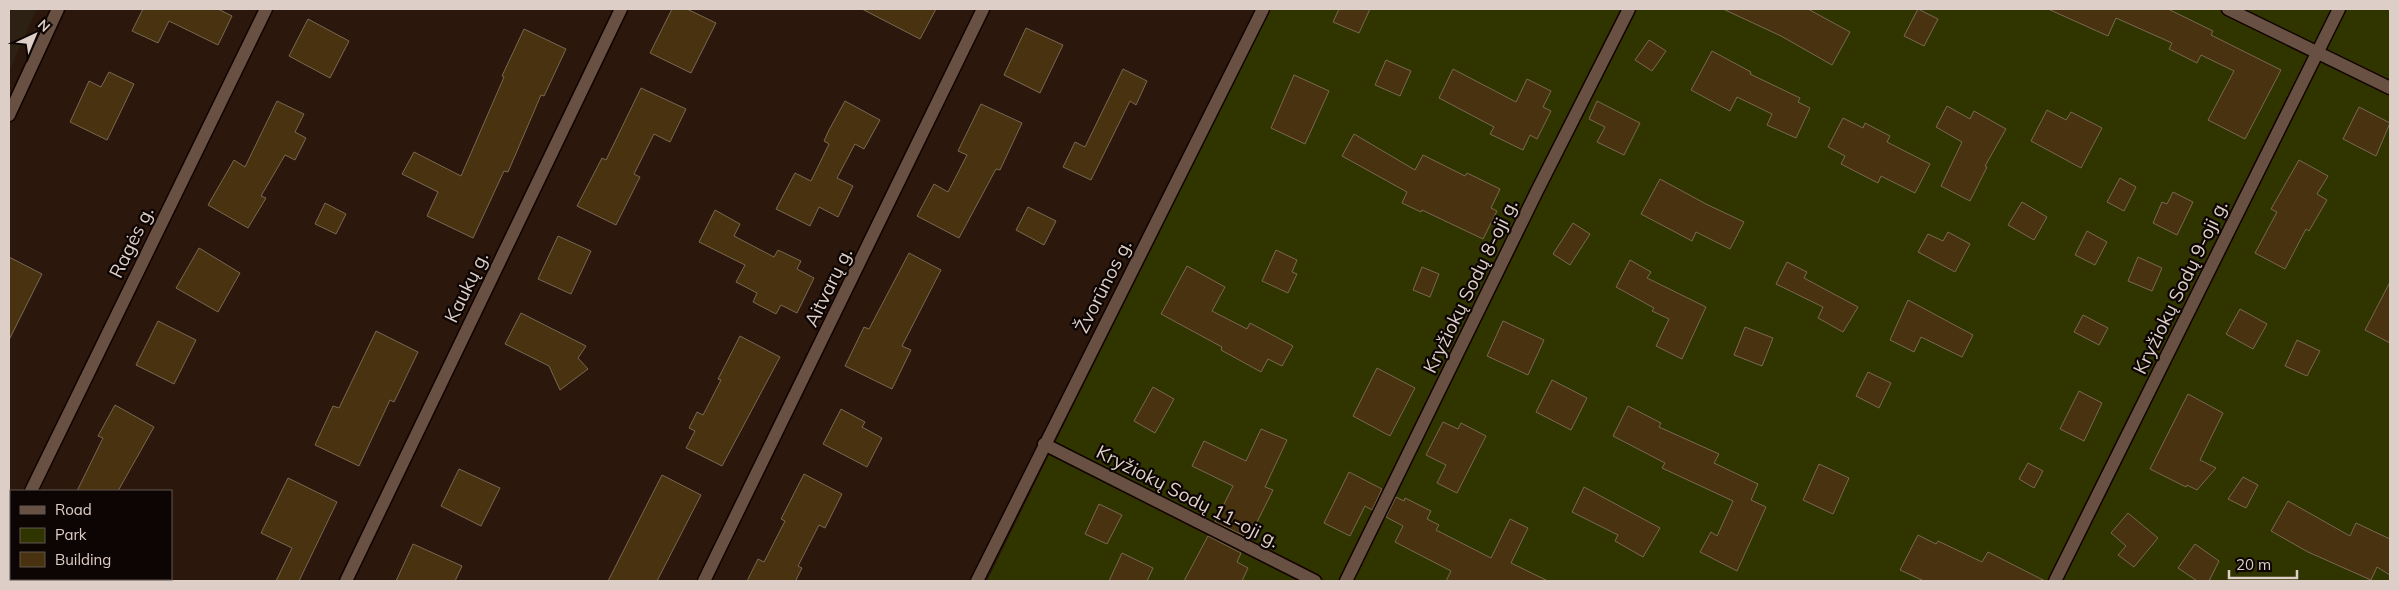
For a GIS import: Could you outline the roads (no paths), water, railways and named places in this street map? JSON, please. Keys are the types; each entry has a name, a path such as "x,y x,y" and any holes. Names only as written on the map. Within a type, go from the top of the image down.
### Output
{"street":[{"path":"9,115 58,9"},
{"name":"Ragės g.","path":"30,490 266,9"},
{"name":"Kaukų g.","path":"346,581 621,9"},
{"name":"Aitvarų g.","path":"704,581 983,9"},
{"name":"Žvorūnos g.","path":"977,581 1263,9"},
{"name":"Kryžiokų Sodų 8-oji g.","path":"1346,581 1537,190 1629,9"},
{"path":"2228,9 2390,88"},
{"name":"Kryžiokų Sodų 9-oji g.","path":"2055,581 2339,9"},
{"name":"Kryžiokų Sodų 11-oji g.","path":"1044,444 1315,581"}]}
